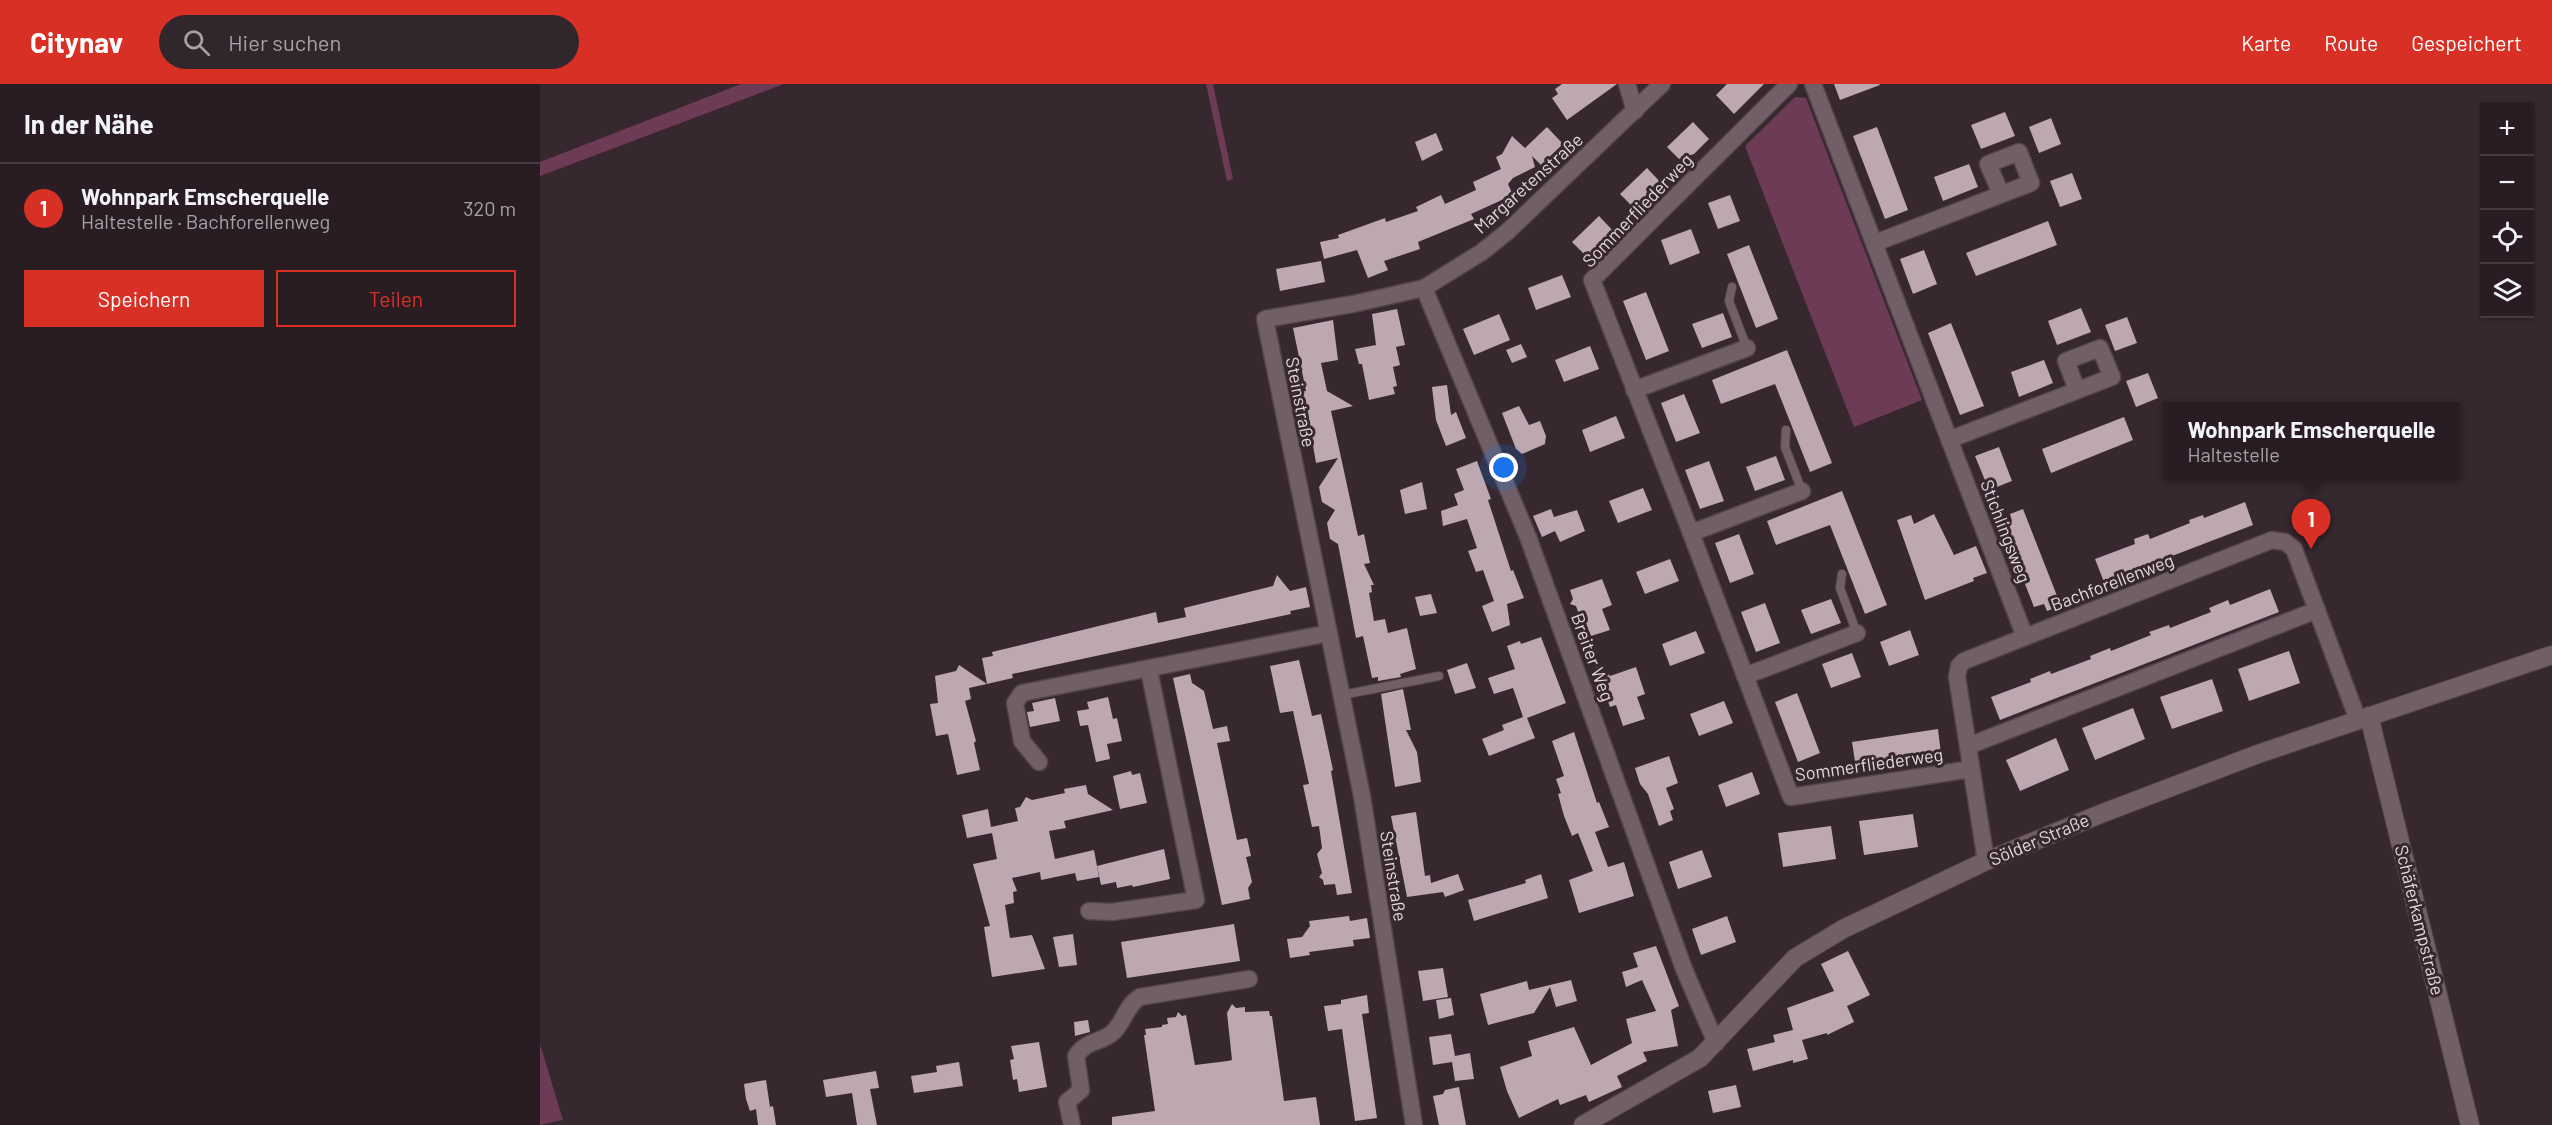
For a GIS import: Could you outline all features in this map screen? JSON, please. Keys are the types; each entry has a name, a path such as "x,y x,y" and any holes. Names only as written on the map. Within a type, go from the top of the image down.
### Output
{"street":[{"path":"1627,84 1635,111"},
{"name":"Margaretenstraße","path":"1265,319 1424,288 1482,252 1507,232 1662,84"},
{"name":"Sommerfliederweg","path":"1789,84 1592,280 1791,797 1971,769"},
{"name":"Stichlingsweg","path":"1813,84 2025,637"},
{"path":"1875,243 2001,194"},
{"name":"Breiter Weg","path":"1424,288 1528,537 1684,969 1716,1043"},
{"name":"Steinstraße","path":"1265,319 1362,796 1414,1125"},
{"path":"1634,390 1747,348"},
{"path":"1951,439 2077,390"},
{"path":"1691,533 1802,491"},
{"name":"Bachforellenweg","path":"1986,861 1957,677 1959,666 1964,661 2272,540 2284,542 2294,549 2317,610 2364,718"},
{"path":"1968,746 2317,610"},
{"path":"1039,762 1022,741 1016,708 1016,698 1029,691 1149,670 1329,633"},
{"path":"1745,676 1857,633"},
{"name":"Sölder Straße","path":"1583,1125 1684,1070 1700,1058 1795,958 1843,929 1986,861 2125,804 2364,718 2552,655"},
{"path":"1089,911 1112,912 1196,900 1149,670"},
{"name":"Schäferkampstraße","path":"2364,718 2470,1125"},
{"path":"1072,1125 1067,1102 1081,1090 1076,1056 1083,1046 1111,1034 1132,1002 1140,997 1249,979"}],"lane":[{"path":"1732,287 1729,301 1747,348"},
{"path":"1786,430 1785,447 1802,491"},
{"path":"1842,574 1840,588 1857,633"},
{"path":"1342,695 1439,676"}],"shaded area":[{"path":"741,84 784,84 540,176 540,162"},
{"path":"1206,84 1213,84 1233,179 1227,181"},
{"path":"1795,97 1806,98 1922,400 1854,427 1745,146"},
{"path":"540,1044 563,1120 540,1125"}],"building":[{"path":"1562,84 1617,84 1567,120 1552,98 1558,94 1555,89"},
{"path":"1727,84 1764,84 1734,114 1716,95"},
{"path":"1834,84 1879,84 1880,85 1840,100"},
{"path":"2005,112 2015,136 1981,149 1971,125"},
{"path":"2051,118 2061,144 2039,153 2029,127"},
{"path":"1693,122 1709,139 1694,154 1679,159 1667,147"},
{"path":"1547,127 1563,144 1541,165 1532,156 1535,167 1513,178 1508,184 1513,195 1471,214 1474,219 1418,242 1420,249 1384,261 1388,270 1368,278 1357,250 1324,259 1320,242 1339,238 1338,235 1385,218 1386,222 1418,211 1416,207 1441,195 1445,204 1476,190 1473,182 1501,169 1496,157 1502,154 1512,136 1525,148"},
{"path":"1877,127 1908,210 1885,219 1853,136"},
{"path":"1436,133 1443,150 1422,161 1415,142"},
{"path":"1969,164 1978,187 1943,201 1934,177"},
{"path":"1647,168 1663,185 1636,210 1620,194"},
{"path":"2072,173 2082,199 2060,207 2050,181"},
{"path":"1730,195 1740,221 1718,229 1708,203"},
{"path":"1599,216 1615,233 1588,258 1572,242"},
{"path":"2048,221 2057,245 1976,276 1966,253"},
{"path":"1691,229 1700,253 1670,265 1661,240"},
{"path":"1749,245 1778,319 1756,328 1727,254"},
{"path":"1924,250 1937,284 1913,294 1900,259"},
{"path":"1321,261 1325,282 1280,291 1276,269"},
{"path":"1562,275 1571,297 1536,310 1528,288"},
{"path":"1646,292 1669,351 1646,360 1623,301"},
{"path":"2081,308 2091,332 2057,345 2048,321"},
{"path":"1397,309 1405,345 1396,347 1400,365 1393,367 1397,386 1393,387 1395,394 1369,400 1362,364 1359,364 1355,349 1376,345 1372,314"},
{"path":"1723,313 1732,337 1702,348 1692,324"},
{"path":"1499,314 1510,340 1474,355 1463,329"},
{"path":"2127,317 2137,343 2115,351 2105,325"},
{"path":"1333,320 1338,360 1321,363 1327,391 1353,406 1331,411 1358,536 1364,534 1370,563 1364,564 1374,585 1371,585 1372,592 1369,593 1374,621 1385,619 1388,633 1407,628 1416,669 1400,674 1401,677 1378,681 1378,677 1372,678 1363,636 1356,638 1338,544 1330,539 1327,523 1335,510 1322,502 1319,487 1338,458 1316,463 1308,416 1300,392 1306,391 1293,328"},
{"path":"1951,323 1984,406 1960,415 1928,333"},
{"path":"1521,344 1527,357 1512,363 1506,350"},
{"path":"1590,346 1599,369 1564,382 1555,360"},
{"path":"1787,350 1832,463 1810,472 1775,384 1721,404 1712,380"},
{"path":"2044,360 2053,383 2019,397 2011,372"},
{"path":"2148,373 2158,398 2136,407 2126,381"},
{"path":"1447,385 1451,415 1456,412 1466,438 1446,446 1436,420 1432,387"},
{"path":"1684,394 1700,433 1676,442 1661,403"},
{"path":"1519,406 1529,425 1540,421 1546,436 1545,444 1522,454 1516,449 1502,413"},
{"path":"1616,416 1625,438 1590,452 1582,430"},
{"path":"2124,417 2133,440 2051,473 2042,449"},
{"path":"1999,447 2012,481 1989,490 1975,456"},
{"path":"1776,456 1785,480 1755,491 1746,467"},
{"path":"1477,461 1491,499 1488,500 1511,571 1513,570 1524,598 1507,604 1510,625 1492,632 1482,606 1494,601 1483,570 1476,572 1468,551 1477,548 1467,519 1443,526 1441,511 1458,505 1454,494 1464,490 1456,469"},
{"path":"1709,461 1724,501 1700,509 1685,470"},
{"path":"1422,482 1427,509 1405,514 1400,490"},
{"path":"1643,488 1652,510 1618,523 1609,501"},
{"path":"1842,491 1887,605 1865,614 1830,525 1776,545 1767,521"},
{"path":"2245,502 2253,525 2104,582 2095,559 2135,544 2134,539 2148,534 2150,539 2190,523 2189,520 2203,515 2204,518"},
{"path":"1551,509 1554,517 1577,510 1585,531 1560,542 1555,531 1542,537 1533,516"},
{"path":"2023,509 2061,606 2047,611 2044,604 2034,607 2002,525 2012,521 2010,514"},
{"path":"1934,514 1954,555 1976,546 1987,573 1973,578 1974,581 1925,600 1897,520 1911,515 1914,524"},
{"path":"1739,534 1754,574 1730,583 1715,543"},
{"path":"1670,559 1679,581 1645,594 1636,572"},
{"path":"1277,575 1290,591 1306,587 1310,607 1290,611 1291,614 1012,674 1013,678 987,684 982,658 993,656 992,652 1156,612 1158,623 1186,617 1184,608 1273,586"},
{"path":"1602,579 1612,605 1602,609 1610,630 1591,636 1583,616 1580,617 1576,606 1570,604 1573,599 1570,590"},
{"path":"2270,589 2279,612 2000,720 1991,697 2031,682 2030,679 2050,671 2051,674 2091,659 2090,656 2110,648 2111,651 2151,635 2149,632 2169,625 2170,628 2211,612 2209,608 2228,600 2230,605"},
{"path":"1431,594 1437,613 1420,616 1415,597"},
{"path":"1831,599 1841,623 1811,634 1801,610"},
{"path":"1765,603 1780,643 1756,652 1741,612"},
{"path":"1910,630 1919,655 1889,666 1880,642"},
{"path":"1696,631 1705,653 1670,666 1662,644"},
{"path":"1541,637 1566,703 1527,718 1535,738 1489,756 1482,739 1504,730 1502,725 1523,717 1513,688 1494,694 1488,678 1515,669 1507,646"},
{"path":"2289,651 2300,683 2249,701 2238,669"},
{"path":"1852,653 1861,677 1831,688 1822,664"},
{"path":"1299,660 1312,716 1321,714 1333,770 1331,771 1352,893 1337,895 1335,884 1324,885 1323,880 1319,877 1322,873 1317,854 1322,848 1319,826 1312,827 1303,785 1309,784 1293,711 1280,713 1270,666"},
{"path":"1594,662 1610,676 1636,667 1645,694 1637,697 1645,719 1623,726 1616,705 1610,707"},
{"path":"1467,663 1476,688 1455,694 1447,670"},
{"path":"959,665 987,684 969,688 971,699 965,701 976,741 974,743 980,770 957,775 948,734 936,736 930,704 938,703 935,676 956,671"},
{"path":"1190,674 1192,683 1204,691 1213,729 1227,726 1230,741 1217,743 1237,840 1247,838 1251,856 1246,857 1252,882 1248,888 1250,899 1222,905 1173,678"},
{"path":"2212,679 2223,711 2172,729 2160,697"},
{"path":"1403,689 1411,730 1406,730 1417,752 1421,782 1395,787 1381,694"},
{"path":"1797,693 1820,753 1798,762 1775,702"},
{"path":"1108,697 1113,719 1117,718 1122,741 1107,744 1110,759 1096,762 1088,725 1080,726 1077,711 1089,709 1087,702"},
{"path":"1055,698 1060,721 1030,727 1027,712 1034,711 1032,703"},
{"path":"1724,701 1733,723 1699,736 1690,714"},
{"path":"2133,708 2145,739 2095,760 2082,728"},
{"path":"1938,729 1941,754 1856,768 1852,742"},
{"path":"1574,732 1597,803 1599,802 1609,827 1595,832 1608,867 1624,862 1634,896 1579,913 1569,880 1593,871 1578,833 1572,836 1564,816 1558,794 1561,793 1556,779 1564,776 1552,741"},
{"path":"2056,738 2069,770 2020,791 2006,760"},
{"path":"1669,756 1678,783 1666,788 1674,809 1670,811 1673,820 1659,826 1648,794 1640,784 1635,768"},
{"path":"1131,771 1132,775 1140,773 1147,803 1120,809 1113,776"},
{"path":"1752,772 1760,794 1726,807 1718,785"},
{"path":"1086,785 1088,794 1113,810 1064,821 1066,828 1049,831 1055,859 1094,850 1099,877 1077,881 1075,873 1041,880 1040,872 1012,878 1017,891 1013,892 1014,903 1005,905 1010,938 1032,935 1045,969 992,977 984,927 990,926 973,864 997,859 992,833 967,838 962,815 988,809 991,827 1018,821 1015,808 1020,807 1026,797 1032,800 1065,793 1064,789"},
{"path":"1416,812 1425,876 1430,875 1431,883 1458,874 1464,890 1445,897 1443,892 1407,897 1391,816"},
{"path":"1913,814 1918,847 1864,855 1859,821"},
{"path":"1831,826 1836,859 1783,867 1778,833"},
{"path":"1164,849 1170,879 1133,887 1132,885 1117,888 1116,882 1101,885 1097,866"},
{"path":"1702,850 1712,877 1678,889 1669,862"},
{"path":"1541,874 1548,898 1474,921 1468,900 1526,883 1525,880"},
{"path":"1349,916 1350,921 1367,918 1370,938 1353,940 1354,946 1309,952 1310,955 1290,958 1287,939 1302,937 1310,926 1309,921"},
{"path":"1727,916 1736,942 1701,955 1692,929"},
{"path":"1234,924 1240,961 1127,978 1121,942"},
{"path":"1073,934 1077,965 1059,967 1053,937"},
{"path":"1656,946 1679,1006 1671,1010 1678,1046 1643,1052 1647,1061 1617,1076 1622,1087 1589,1102 1586,1095 1560,1105 1558,1099 1519,1118 1507,1091 1500,1067 1532,1056 1528,1041 1574,1027 1591,1065 1632,1043 1626,1019 1656,1011 1642,980 1626,987 1622,972 1638,967 1633,953"},
{"path":"1848,951 1870,995 1847,1006 1854,1022 1827,1035 1827,1033 1802,1040 1808,1059 1793,1063 1793,1060 1753,1071 1747,1049 1775,1042 1773,1035 1793,1030 1787,1008 1834,991 1821,964"},
{"path":"1443,968 1448,997 1423,1001 1418,971"},
{"path":"1571,980 1577,1001 1556,1007 1550,987 1534,1013 1488,1025 1480,994 1527,981 1529,990"},
{"path":"1367,995 1369,1013 1362,1014 1377,1118 1355,1121 1342,1029 1328,1031 1324,1006 1341,1004 1341,1000"},
{"path":"1451,998 1454,1015 1439,1019 1436,1000"},
{"path":"1232,1004 1236,1008 1245,1007 1245,1012 1269,1011 1272,1016 1284,1101 1316,1097 1320,1125 1112,1125 1112,1117 1155,1111 1145,1029 1168,1024 1167,1018 1176,1017 1178,1012 1182,1016 1186,1015 1195,1065 1232,1060 1227,1013"},
{"path":"1088,1020 1090,1032 1075,1036 1074,1022"},
{"path":"1451,1034 1455,1056 1470,1053 1474,1079 1455,1081 1452,1062 1433,1065 1429,1037"},
{"path":"1039,1042 1047,1087 1019,1092 1017,1079 1013,1080 1010,1060 1014,1059 1011,1046"},
{"path":"959,1062 963,1086 914,1093 911,1076 937,1072 936,1066"},
{"path":"876,1071 879,1088 870,1089 877,1125 857,1125 852,1093 826,1097 823,1080"},
{"path":"766,1080 770,1107 773,1106 776,1125 758,1125 756,1109 750,1111 746,1099 744,1084"},
{"path":"1736,1085 1741,1107 1713,1113 1708,1091"},
{"path":"1459,1087 1466,1125 1439,1125 1433,1096"}],"place":[{"name":"Wohnpark Emscherquelle","path":"2311,549"}]}
